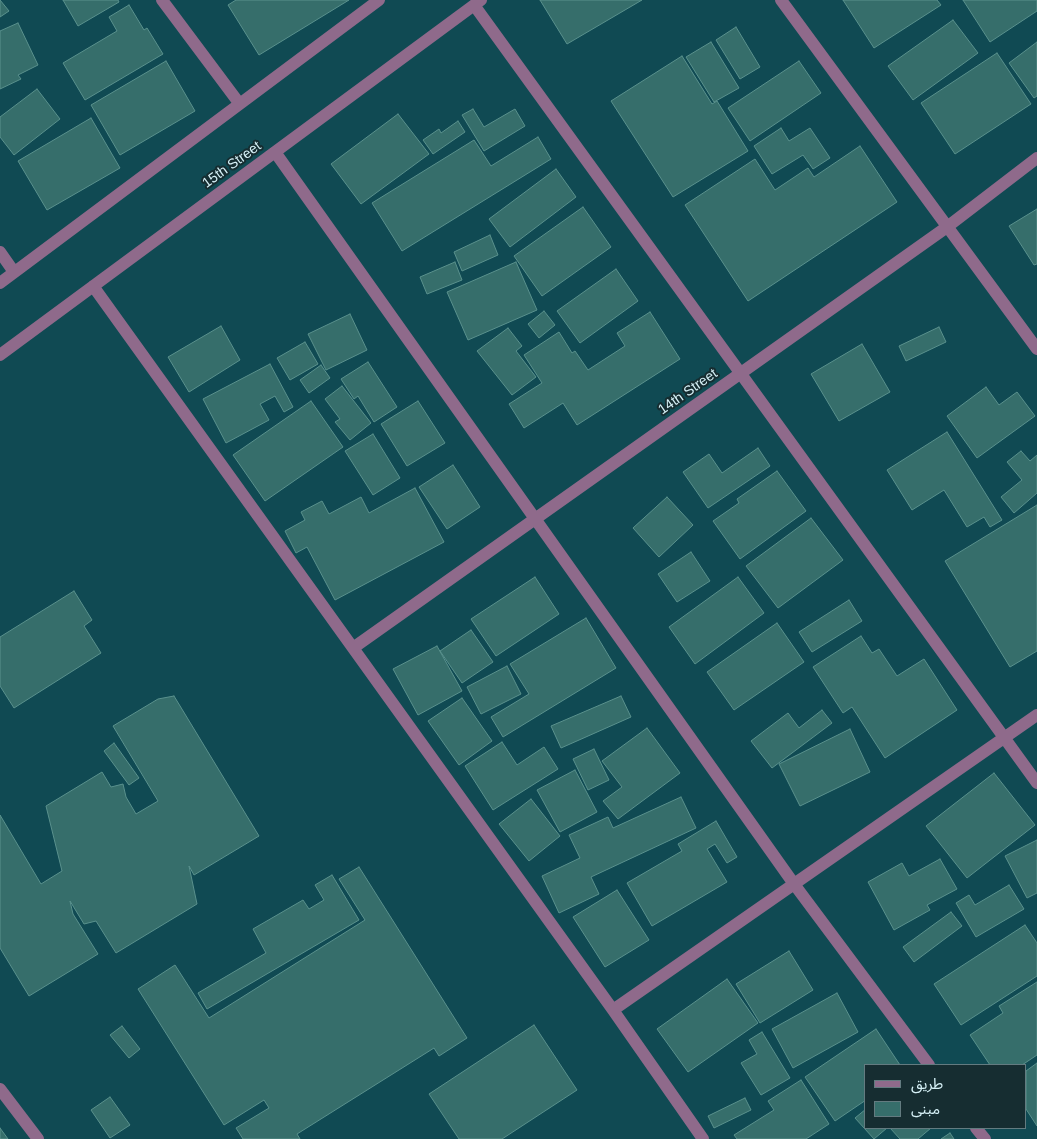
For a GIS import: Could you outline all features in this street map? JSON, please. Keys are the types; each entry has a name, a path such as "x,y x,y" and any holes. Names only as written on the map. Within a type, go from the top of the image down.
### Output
{"street":[{"path":"162,0 239,104"},
{"path":"0,283 379,0"},
{"path":"780,0 1037,349"},
{"path":"477,2 740,374 1037,783"},
{"name":"15th Street","path":"0,354 477,2"},
{"path":"275,152 794,884 928,1064"},
{"name":"14th Street","path":"353,648 948,227 1037,158"},
{"path":"0,252 14,272"},
{"path":"93,286 613,1010 703,1139"},
{"path":"613,1010 1037,715"},
{"path":"0,1089 38,1139"},
{"path":"977,1129 985,1139"}],"building":[{"path":"0,0 9,11 0,17"},
{"path":"63,0 118,0 119,2 78,26"},
{"path":"236,0 349,0 259,55 228,5"},
{"path":"540,0 642,0 567,44"},
{"path":"843,0 937,0 941,5 874,48"},
{"path":"963,0 1037,0 1037,11 990,42"},
{"path":"129,5 144,30 147,28 163,54 85,100 63,63 117,31 109,17"},
{"path":"953,20 978,53 913,100 888,66"},
{"path":"18,23 38,65 18,75 21,79 0,89 0,31"},
{"path":"736,27 760,67 740,79 716,40"},
{"path":"711,42 739,88 714,102 686,57"},
{"path":"1037,42 1037,96 1034,98 1009,63"},
{"path":"997,53 1031,104 955,154 921,103"},
{"path":"682,56 712,104 717,101 748,151 673,197 611,101"},
{"path":"166,61 195,111 120,155 91,105"},
{"path":"799,61 821,93 750,141 728,108"},
{"path":"37,89 60,119 14,155 0,137 0,117"},
{"path":"473,109 484,127 515,109 525,126 484,151 462,115"},
{"path":"398,114 429,154 361,204 331,164"},
{"path":"91,118 120,168 47,210 18,161"},
{"path":"458,121 465,132 433,154 423,140 439,129 441,133"},
{"path":"781,128 789,141 810,128 830,158 813,169 803,155 772,174 754,146"},
{"path":"538,137 551,159 402,251 372,203 474,140 491,166"},
{"path":"860,146 897,202 748,301 685,205 755,159 775,190 808,168 814,177"},
{"path":"556,169 576,197 510,247 489,219"},
{"path":"583,207 611,247 542,296 514,256"},
{"path":"1037,209 1037,264 1034,265 1009,226"},
{"path":"490,235 498,255 462,271 454,252"},
{"path":"455,262 462,280 427,294 420,277"},
{"path":"516,262 537,310 468,340 447,292"},
{"path":"616,269 638,301 580,343 557,311"},
{"path":"544,311 555,325 539,338 528,324"},
{"path":"650,312 680,359 577,425 563,403 524,428 509,404 542,383 524,355 559,332 572,353 575,351 588,370 625,346 617,333"},
{"path":"350,314 367,350 326,370 308,334"},
{"path":"221,326 240,360 189,392 168,357"},
{"path":"939,327 946,342 906,361 899,346"},
{"path":"508,328 522,346 516,351 536,377 512,395 477,351"},
{"path":"305,342 318,364 290,380 277,358"},
{"path":"862,344 890,392 839,421 811,374"},
{"path":"368,362 397,407 374,422 358,396 354,399 341,379"},
{"path":"270,364 293,407 284,412 275,396 260,404 269,420 226,443 203,399"},
{"path":"321,365 330,378 309,393 300,380"},
{"path":"342,386 371,423 350,440 335,422 340,419 325,399"},
{"path":"986,387 999,405 1017,392 1035,416 977,458 947,416"},
{"path":"311,401 343,447 265,501 233,455"},
{"path":"418,401 445,443 407,466 381,424"},
{"path":"947,432 1002,520 990,527 984,517 967,527 944,490 912,510 887,470"},
{"path":"373,434 400,478 373,495 345,451"},
{"path":"758,448 770,466 708,508 683,472 709,454 722,473"},
{"path":"1021,451 1030,461 1037,455 1037,493 1014,513 1001,497 1022,480 1007,462"},
{"path":"453,465 480,507 447,529 419,487"},
{"path":"777,471 806,511 740,559 713,521 739,503 737,499"},
{"path":"415,488 444,542 335,600 307,547 296,553 285,531 305,520 301,512 322,501 329,514 361,497 369,513"},
{"path":"667,497 693,525 659,557 633,528"},
{"path":"1037,505 1037,651 1010,667 945,561"},
{"path":"811,518 843,560 778,608 746,566"},
{"path":"691,552 710,581 677,602 658,574"},
{"path":"535,577 559,614 496,656 471,619"},
{"path":"738,577 764,613 695,664 669,627"},
{"path":"74,591 92,620 84,626 101,653 14,708 0,686 0,637"},
{"path":"849,600 862,621 812,652 799,632"},
{"path":"586,618 616,668 503,737 491,717 529,694 510,664"},
{"path":"777,623 804,662 734,710 707,672"},
{"path":"471,630 493,662 462,683 440,651"},
{"path":"861,636 872,653 879,649 897,676 924,659 957,710 885,758 852,707 843,713 813,667"},
{"path":"437,646 462,691 418,715 393,669"},
{"path":"507,666 521,694 481,714 467,687"},
{"path":"174,696 259,836 194,875 189,866 197,904 116,953 96,921 84,924 70,901 73,914 98,954 29,996 0,948 0,815 41,884 62,871 46,806 102,772 111,787 123,784 126,797 136,814 158,801 113,726 158,699"},
{"path":"621,696 631,717 561,748 551,726"},
{"path":"462,698 492,741 459,765 428,721"},
{"path":"822,710 832,723 772,768 751,741 788,713 799,728"},
{"path":"647,728 680,773 618,819 603,801 622,787 602,761"},
{"path":"850,729 870,772 800,806 779,764"},
{"path":"502,742 517,765 544,747 558,769 493,810 465,766"},
{"path":"114,743 139,778 129,785 104,751"},
{"path":"594,749 609,780 588,790 573,759"},
{"path":"575,770 597,812 560,832 537,790"},
{"path":"994,773 1035,825 967,878 926,826"},
{"path":"681,797 696,828 591,877 599,894 559,913 542,876 580,858 569,835 608,817 613,828"},
{"path":"531,799 560,836 529,861 499,824"},
{"path":"716,821 737,857 727,863 715,844 707,849 727,882 652,926 627,883 682,851 678,844"},
{"path":"1037,840 1037,893 1027,898 1005,856"},
{"path":"940,859 957,889 927,905 930,910 894,930 868,882 902,863 909,876"},
{"path":"359,867 467,1038 439,1056 434,1048 297,1134 300,1139 243,1139 236,1128 269,1108 264,1100 224,1125 138,989 175,965 209,1018 365,920 339,879"},
{"path":"332,875 359,920 207,1009 198,993 266,953 253,929 303,900 309,909 324,900 315,885"},
{"path":"1009,885 1024,909 976,937 956,903 969,895 975,905"},
{"path":"617,890 649,940 605,967 573,917"},
{"path":"951,912 962,926 914,962 903,947"},
{"path":"1025,925 1037,943 1037,976 961,1025 934,984"},
{"path":"789,951 813,990 760,1023 736,984"},
{"path":"727,979 758,1023 688,1072 657,1029"},
{"path":"1037,982 1037,1055 1024,1064 989,1064 970,1035 1003,1013 999,1006"},
{"path":"837,993 858,1032 793,1068 772,1029"},
{"path":"534,1025 577,1090 502,1139 459,1139 429,1094"},
{"path":"122,1026 140,1049 129,1058 110,1035"},
{"path":"876,1029 899,1064 864,1064 864,1101 835,1121 805,1077"},
{"path":"762,1032 790,1078 761,1095 741,1063 757,1054 749,1040"},
{"path":"1037,1063 1037,1126 1027,1111 1027,1070"},
{"path":"801,1080 829,1124 806,1139 737,1139 734,1135 774,1110 768,1101"},
{"path":"110,1097 130,1125 110,1138 91,1110"},
{"path":"745,1098 751,1110 714,1128 708,1116"},
{"path":"864,1111 864,1128 855,1118"},
{"path":"0,1128 8,1139 0,1139"},
{"path":"865,1129 886,1129 874,1139"},
{"path":"891,1129 930,1129 918,1139 900,1139"},
{"path":"950,1133 954,1139 941,1139"}]}
